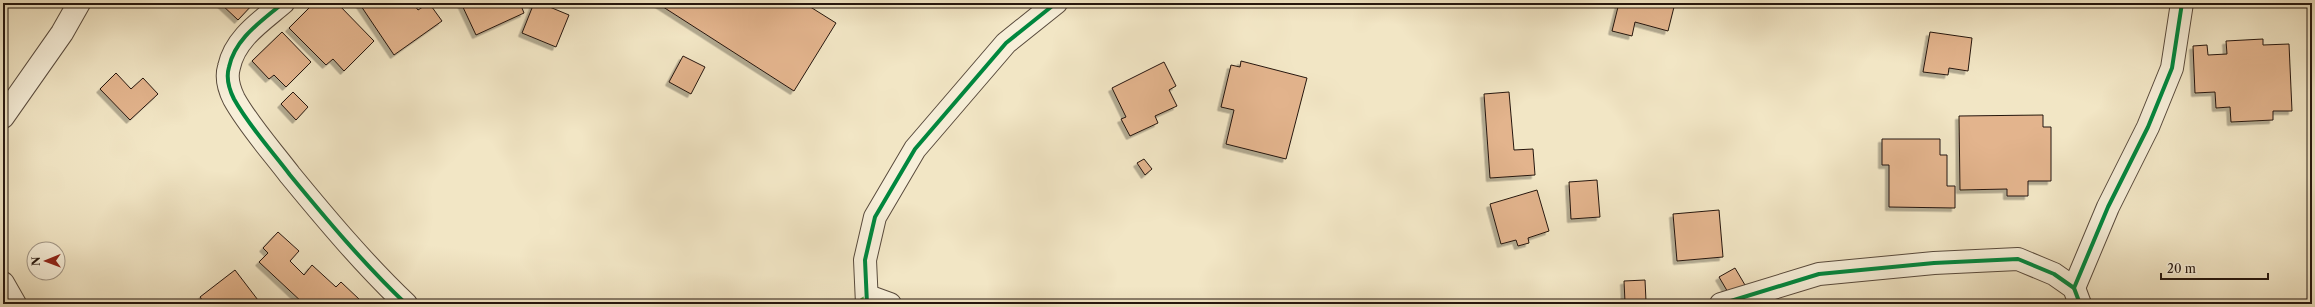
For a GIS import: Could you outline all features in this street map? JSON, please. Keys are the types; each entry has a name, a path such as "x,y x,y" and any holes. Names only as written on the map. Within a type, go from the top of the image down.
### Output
{"street":[{"path":"3,117 62,33 79,3"},
{"path":"283,3 239,42 229,67 228,83 234,98 259,136 317,208 383,282 406,304"},
{"path":"890,304 868,300 865,260 875,217 915,149 1006,44 1056,3"},
{"path":"1721,304 1748,301 1776,286 1820,274 1934,263 2018,259 2054,274 2077,296 2108,207 2148,127 2172,68 2182,3"},
{"path":"3,283 16,304"}],"building":[{"path":"220,3 254,3 238,20"},
{"path":"314,3 337,3 374,41 344,71 333,59 326,65 289,28"},
{"path":"359,3 413,3 418,10 429,3 442,21 394,55"},
{"path":"461,3 520,3 524,13 476,35"},
{"path":"534,3 540,3 569,15 556,47 522,33"},
{"path":"657,3 804,3 836,23 794,91"},
{"path":"1619,3 1675,3 1668,31 1635,22 1632,36 1612,31"},
{"path":"282,32 311,62 286,87 274,75 269,79 252,61"},
{"path":"1930,32 1972,38 1968,71 1949,68 1948,75 1923,72"},
{"path":"2263,39 2263,45 2289,44 2292,111 2273,111 2273,120 2231,122 2230,107 2216,108 2215,92 2195,93 2193,46 2207,45 2208,55 2227,54 2226,41"},
{"path":"683,56 705,67 691,94 669,82"},
{"path":"1241,61 1307,78 1286,159 1226,144 1234,110 1221,107 1231,65 1240,67"},
{"path":"1164,62 1176,86 1169,90 1177,106 1155,116 1158,123 1130,136 1121,119 1126,117 1112,88"},
{"path":"116,73 131,89 143,78 158,94 130,120 100,89"},
{"path":"293,92 308,107 296,120 281,104"},
{"path":"1509,92 1514,150 1533,149 1535,175 1490,178 1484,94"},
{"path":"2043,115 2043,127 2051,127 2051,181 2028,181 2028,196 2007,196 2007,189 1960,190 1959,116"},
{"path":"1882,139 1940,139 1940,155 1947,155 1947,186 1955,186 1955,208 1889,207 1889,165 1882,165"},
{"path":"1144,159 1152,169 1145,175 1137,163"},
{"path":"1597,180 1600,217 1571,219 1569,182"},
{"path":"1537,190 1549,231 1528,238 1529,243 1518,246 1516,240 1501,244 1490,204"},
{"path":"1719,210 1723,257 1677,261 1673,214"},
{"path":"278,232 299,251 290,261 304,275 312,265 336,287 341,282 360,300 357,304 316,304 313,301 310,304 304,304 259,262 268,253 263,248"},
{"path":"1735,268 1745,285 1729,294 1719,277"},
{"path":"235,270 261,304 205,304 200,297"},
{"path":"1645,280 1646,301 1625,302 1624,281"}],"marked path":[{"path":"853,304 868,296"}],"cycle path":[{"path":"283,3 250,31 237,47 228,71 228,83 232,95 253,128 304,192 390,289 406,304"},
{"path":"867,304 865,260 875,217 915,149 1006,43 1056,3"},
{"path":"2074,288 2108,207 2148,127 2172,68 2182,3"},
{"path":"1721,304 1819,274 1934,263 2018,259 2054,274 2074,288 2080,304"}]}
